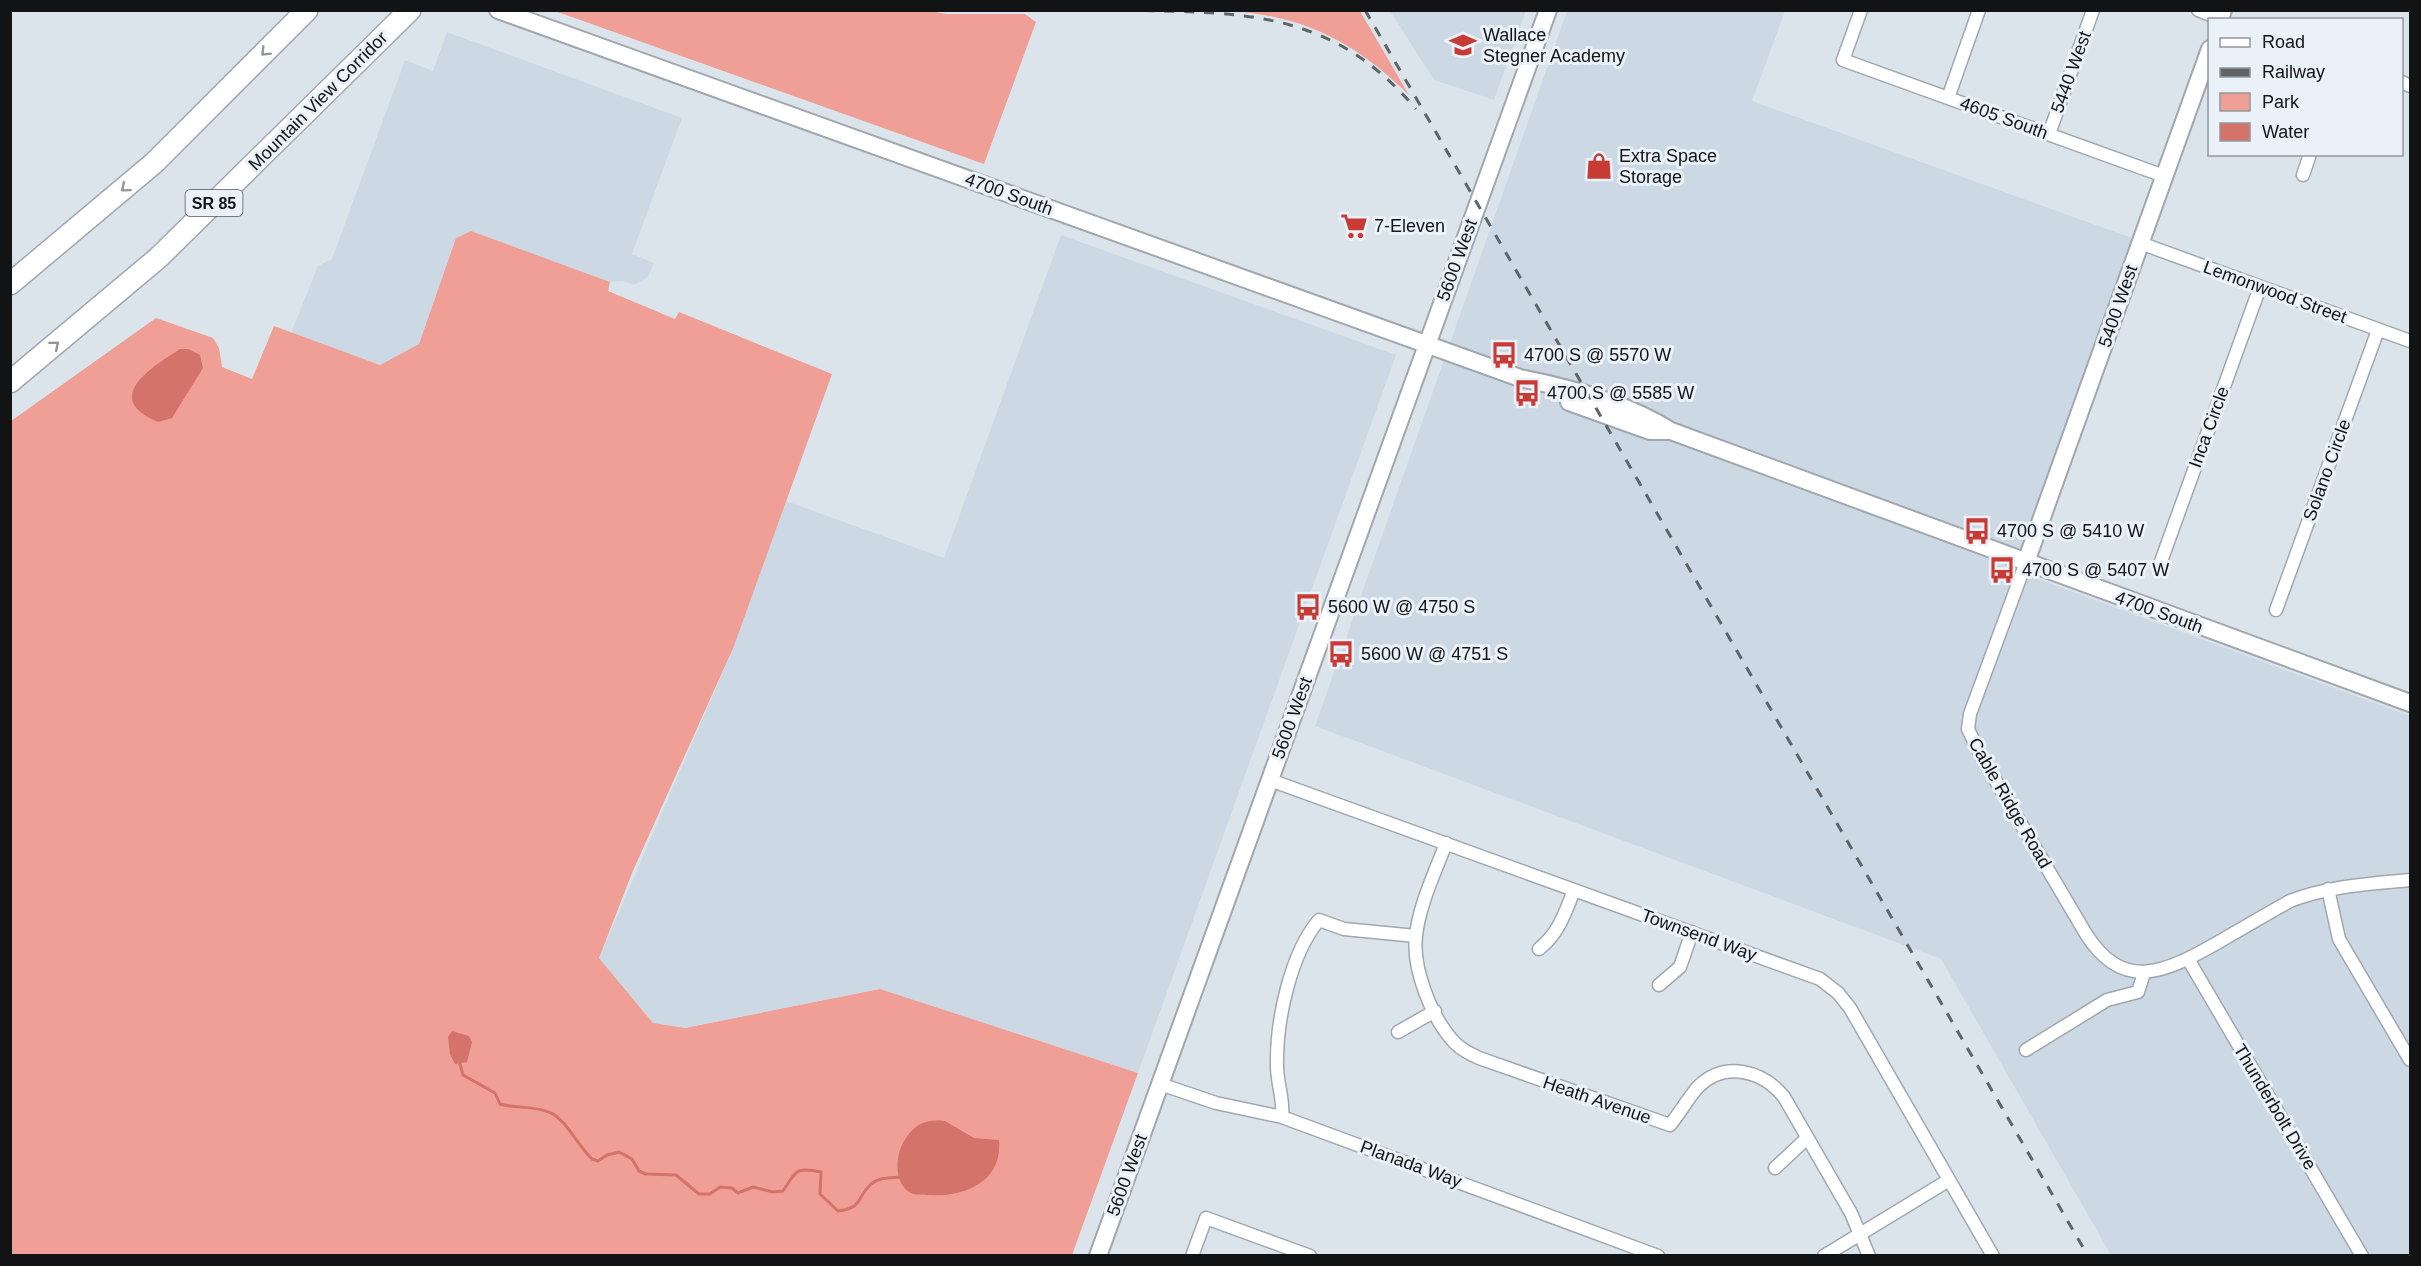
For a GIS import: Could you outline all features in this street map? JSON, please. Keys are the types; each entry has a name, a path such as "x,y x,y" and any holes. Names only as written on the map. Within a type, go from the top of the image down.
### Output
{"highway":[{"path":"10,284 154,163 307,10"},
{"name":"Mountain View Corridor","path":"10,382 158,258 408,12"}],"main road":[{"name":"4700 South","path":"498,10 1520,378 1551,395 1650,431 1671,431 2410,702"},
{"name":"5600 West","path":"1098,1256 1548,10"},
{"name":"5400 West","path":"2026,562 2208,55"}],"street":[{"name":"4605 South","path":"1860,10 1843,60 2164,176"},
{"path":"1948,98 1979,10"},
{"name":"5440 West","path":"2049,134 2094,10"},
{"path":"2198,10 2222,17"},
{"path":"2303,175 2309,156"},
{"name":"Lemonwood Street","path":"2140,243 2410,341"},
{"name":"Inca Circle","path":"2159,567 2260,286"},
{"name":"Solano Circle","path":"2276,610 2378,330"},
{"name":"Cable Ridge Road","path":"2026,562 1970,714 1968,729 1981,756 2095,947 2119,966 2144,973"},
{"name":"Townsend Way","path":"1270,780 1806,973 1838,993 1850,1008 1993,1256"},
{"name":"Heath Avenue","path":"1446,843 1423,906 1416,936 1420,972 1435,1011 1453,1041 1468,1053 1670,1125 1699,1086 1710,1077 1731,1072 1756,1074 1769,1082 1784,1097 1862,1234 1869,1256"},
{"path":"2026,1050 2108,1000 2138,992 2144,973 2168,969 2289,901 2328,889 2410,880"},
{"path":"2328,889 2339,939 2410,1060"},
{"path":"1539,949 1552,938 1561,925 1574,890"},
{"path":"1282,1117 1284,1100 1277,1070 1277,1038 1281,1007 1307,934 1319,920 1344,929 1416,936"},
{"path":"1659,985 1680,967 1692,932"},
{"name":"Thunderbolt Drive","path":"2188,959 2362,1256"},
{"path":"1398,1032 1435,1011"},
{"name":"Planada Way","path":"1160,1084 1216,1103 1282,1117 1658,1256"},
{"path":"1775,1168 1807,1138"},
{"path":"1824,1256 1949,1180"},
{"path":"1192,1256 1206,1218 1310,1256"}],"shaded area":[{"name":"Wallace Stegner Academy","path":"1390,11 1526,11 1494,100 1434,80"},
{"path":"1567,11 1785,11 1752,101 2132,238 2014,570 2410,716 2410,1255 2111,1255 1941,959 1315,726"},
{"path":"447,32 682,118 632,254 654,263 648,277 634,285 623,281 610,282 471,231 456,238 419,344 380,365 291,333 318,266 332,259 405,60 433,71"},
{"path":"1061,235 1396,355 1138,1073 880,989 684,1028 653,1023 599,958 734,646 786,501 944,558"}],"green space":[{"path":"926,10 946,14 1025,14 1036,22 984,164 555,11"},
{"path":"1225,11 1360,11 1409,95 1368,60 1326,34 1279,18"},
{"path":"471,231 610,282 608,291 675,319 679,312 832,374 734,646 632,873 599,958 653,1023 685,1028 880,989 1138,1073 1072,1255 11,1255 11,421 156,318 213,338 219,348 222,367 252,379 274,326 380,365 419,344 456,238"}],"water":[{"path":"180,349 188,349 200,355 203,368 172,418 158,422 141,413 133,403 132,393 145,374"},
{"path":"452,1031 469,1036 472,1042 467,1062 455,1064 450,1054 448,1037"},
{"path":"945,1121 974,1138 999,1140 994,1167 978,1185 954,1194 913,1194 902,1184 897,1168 902,1144 918,1126 927,1122"}],"waterway":[{"path":"460,1064 463,1075 495,1093 500,1104 539,1109 556,1116 592,1159 598,1161 607,1155 619,1152 632,1159 639,1171 646,1174 676,1175 699,1194 710,1194 720,1187 732,1188 738,1193 753,1187 773,1192 783,1191 797,1172 812,1170 821,1172 820,1194 838,1211 855,1205 874,1182 885,1178 901,1177"}],"railway":[{"path":"1124,10 1247,16 1283,23 1318,35 1351,52 1384,76 1416,109"},
{"path":"1365,10 2088,1256"}],"place":[{"name":"Wallace Stegner Academy","path":"1463,45"},
{"name":"Extra Space Storage","path":"1599,166"},
{"name":"7-Eleven","path":"1354,226"},
{"name":"4700 S @ 5570 W","path":"1504,355"},
{"name":"4700 S @ 5585 W","path":"1527,393"},
{"name":"4700 S @ 5410 W","path":"1977,531"},
{"name":"4700 S @ 5407 W","path":"2002,570"},
{"name":"5600 W @ 4750 S","path":"1308,607"},
{"name":"5600 W @ 4751 S","path":"1341,654"}]}
